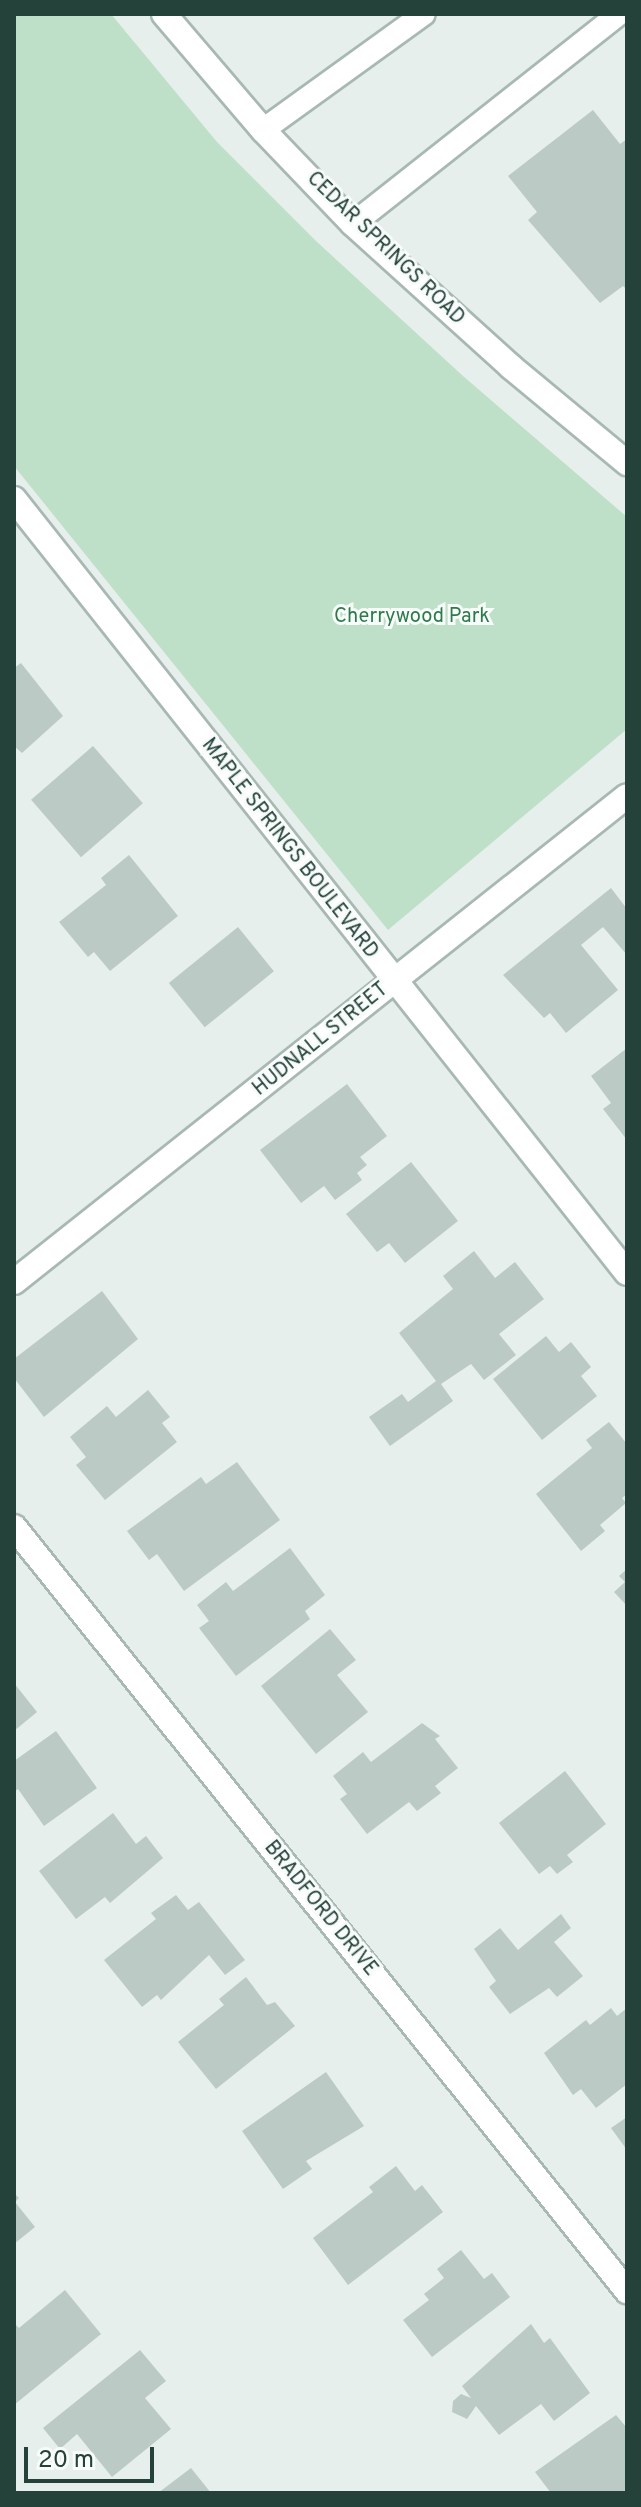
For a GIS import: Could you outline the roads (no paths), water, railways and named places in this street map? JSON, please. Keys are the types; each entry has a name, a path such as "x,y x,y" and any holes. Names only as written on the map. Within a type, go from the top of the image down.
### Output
{"street":[{"name":"CEDAR SPRINGS ROAD","path":"164,14 263,130 353,224 511,367 627,463"},
{"name":"MAPLE SPRINGS BOULEVARD","path":"14,499 393,982 627,1273"},
{"name":"HUDNALL STREET","path":"14,1282 627,796"},
{"name":"BRADFORD DRIVE","path":"14,1527 627,2291"}],"lane":[{"path":"263,130 424,14"},
{"path":"353,224 619,14"}],"park label":[{"name":"Cherrywood Park","path":"412,617"}]}
